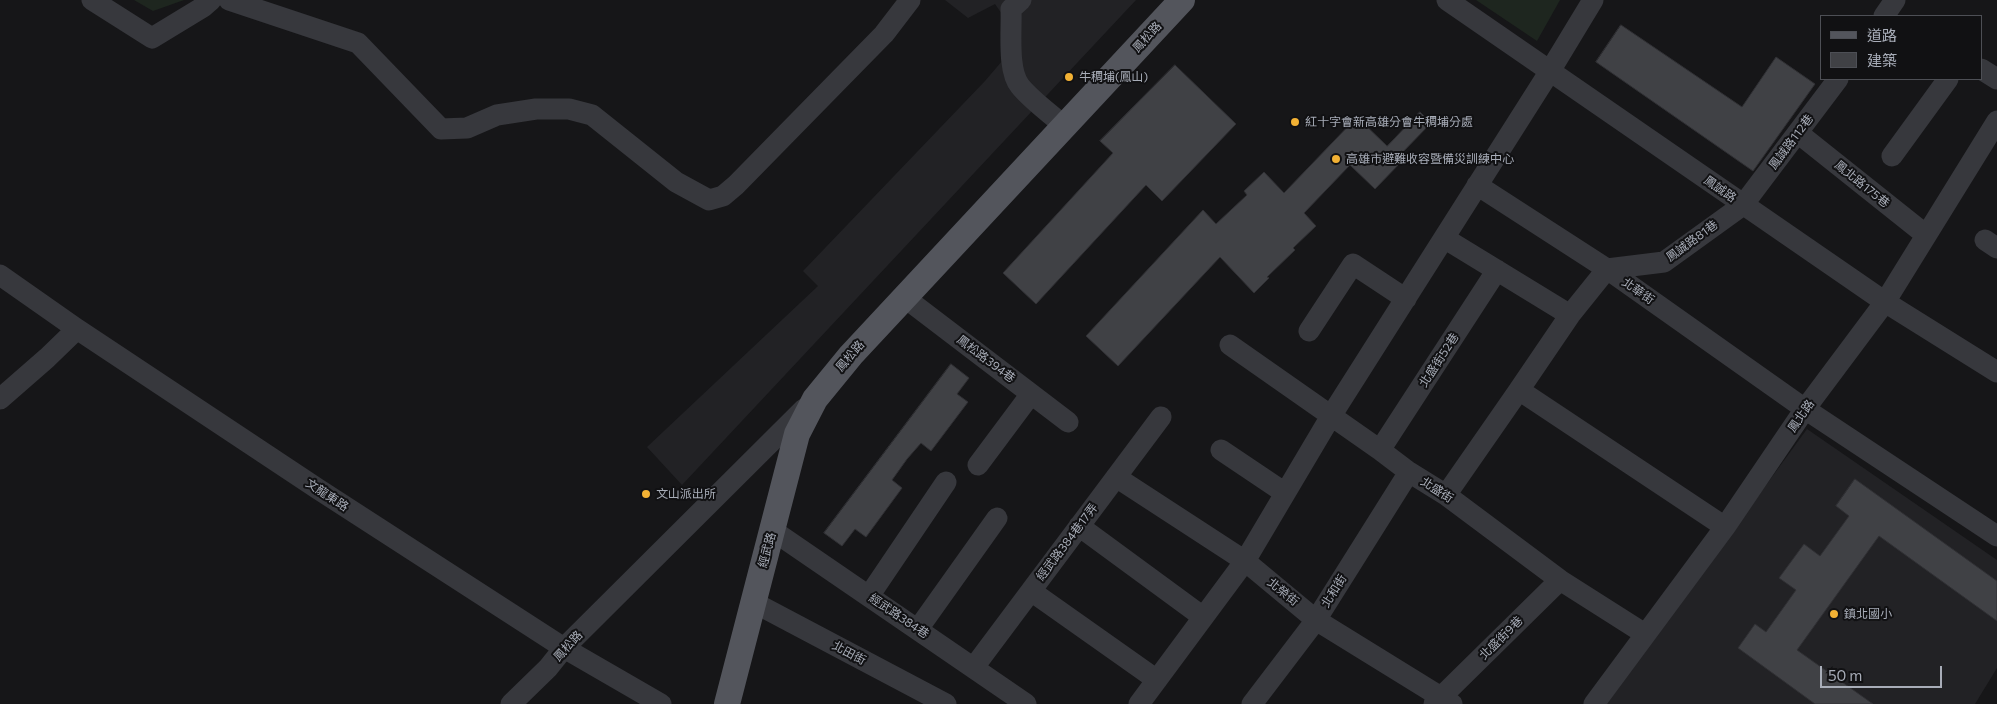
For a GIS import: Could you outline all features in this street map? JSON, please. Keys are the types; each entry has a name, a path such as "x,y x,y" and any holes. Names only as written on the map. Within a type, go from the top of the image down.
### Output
{"main road":[{"name":"鳳松路","path":"815,399 850,355 1182,0"},
{"name":"經武路","path":"727,704 797,434 815,399"}],"street":[{"path":"92,0 152,38 203,8 211,0"},
{"path":"229,0 358,43 441,128 467,128 497,115 536,109 569,109 592,115 676,182 709,200 723,196 736,185 884,34 910,0"},
{"path":"1021,0 1011,9 1011,59 1019,85 1064,126"},
{"name":"鳳誠路","path":"1448,0 1884,302 1997,372"},
{"path":"1139,704 1245,562 1331,416 1593,0"},
{"path":"1982,70 1997,79"},
{"name":"鳳誠路112巷","path":"1743,205 1837,80"},
{"path":"1892,156 1947,80"},
{"name":"鳳北路","path":"1594,704 1725,527 1805,409 1884,302 1997,122"},
{"name":"鳳北路175巷","path":"1798,133 1926,235"},
{"name":"北華街","path":"1477,186 1607,270 1805,409 1997,536"},
{"name":"鳳誠路81巷","path":"1607,270 1664,262 1743,205"},
{"path":"1444,238 1570,315"},
{"path":"1308,331 1353,264 1406,299"},
{"name":"北盛街52巷","path":"1380,450 1497,270"},
{"path":"1446,496 1570,315 1607,270"},
{"name":"文龍東路","path":"0,275 77,330 318,490 564,648 661,704"},
{"name":"鳳松路394巷","path":"904,297 1068,422"},
{"path":"0,399 77,330"},
{"name":"北盛街","path":"1230,345 1409,472 1446,496 1560,580 1645,634"},
{"path":"1519,390 1725,527"},
{"path":"978,465 1031,394"},
{"name":"鳳松路","path":"511,704 548,668 564,648 815,399"},
{"name":"經武路384巷17弄","path":"974,667 1160,417"},
{"path":"1221,450 1285,493"},
{"name":"北和街","path":"1252,704 1316,620 1409,472"},
{"name":"北榮街","path":"1116,477 1245,562 1316,620 1442,702"},
{"path":"869,596 946,482"},
{"path":"918,629 997,518"},
{"path":"1080,526 1203,617"},
{"name":"經武路384巷","path":"772,530 1026,704"},
{"name":"北盛街9巷","path":"1442,702 1560,580"},
{"path":"1031,591 1157,680"},
{"name":"北田街","path":"753,602 946,704"}],"shaded area":[{"path":"134,0 184,0 153,11"},
{"path":"945,0 1136,0 682,485 647,447 818,286 803,271 985,81 1020,40 995,4 968,18"},
{"path":"1476,0 1560,0 1537,41"},
{"name":"鎮北國小","path":"1807,429 1997,560 1997,668 1975,704 1606,704"}],"building":[{"path":"1621,25 1742,107 1776,57 1815,84 1753,171 1596,62"},
{"path":"1175,65 1236,124 1162,201 1146,185 1036,304 1003,273 1113,153 1100,141"},
{"path":"1420,112 1431,123 1398,157 1402,161 1375,189 1350,165 1304,213 1316,226 1293,248 1295,250 1267,277 1269,278 1254,293 1220,257 1118,366 1086,336 1203,210 1216,224 1247,195 1244,191 1264,172 1284,193 1357,117 1387,146"},
{"path":"951,364 969,378 957,394 968,402 931,451 921,443 907,459 892,480 902,488 866,537 855,529 842,546 824,533"},
{"path":"1855,479 1997,581 1997,621 1879,536 1797,650 1873,704 1815,704 1738,648 1755,624 1766,632 1796,590 1779,578 1804,544 1820,556 1849,516 1836,506"}],"place":[{"name":"牛稠埔(鳳山)","path":"1069,77"},
{"name":"紅十字會新高雄分會牛稠埔分處","path":"1295,122"},
{"name":"高雄市避難收容暨備災訓練中心","path":"1336,159"},
{"name":"文山派出所","path":"646,494"},
{"name":"鎮北國小","path":"1834,614"}]}
